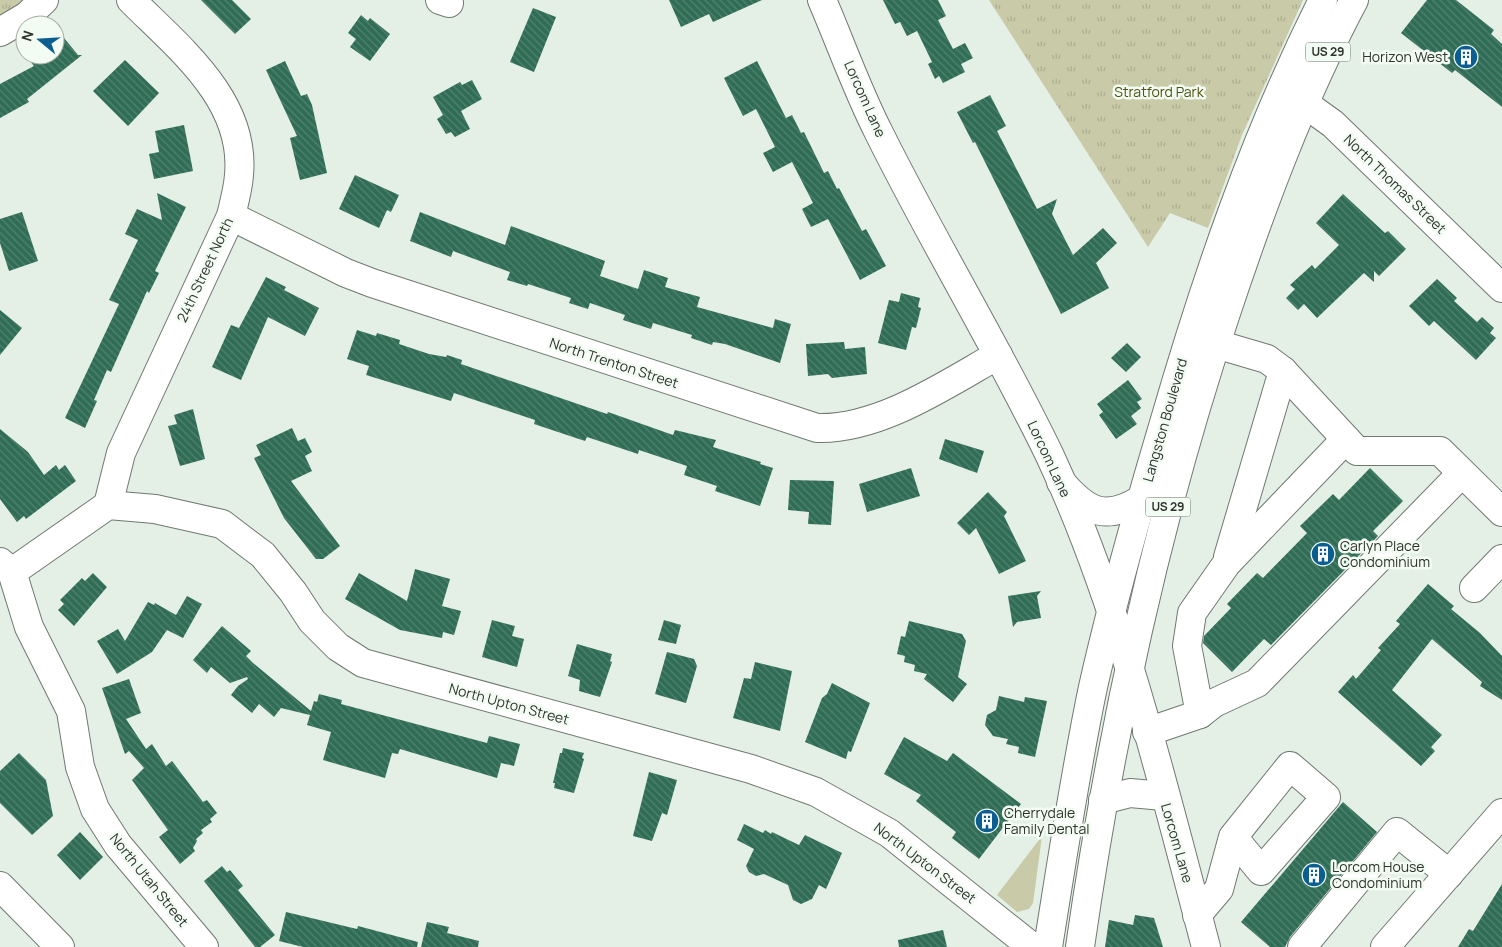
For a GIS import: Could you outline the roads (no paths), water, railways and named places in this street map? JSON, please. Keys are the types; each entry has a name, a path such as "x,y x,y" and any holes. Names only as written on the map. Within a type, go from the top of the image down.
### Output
{"street":[{"path":"0,32 27,16 44,0"},
{"name":"24th Street North","path":"108,506 121,453 231,216 240,175 238,145 218,92 206,77 131,0"},
{"name":"Lorcom Lane","path":"822,0 878,131 998,355 1061,482 1112,616 1147,732 1206,947"},
{"name":"Langston Boulevard","path":"1048,947 1077,766 1094,684 1142,499 1190,336 1239,192 1279,93 1324,0"},
{"name":"Langston Boulevard","path":"1080,947 1103,800 1129,671 1172,493 1216,344 1259,216 1304,105 1354,0"},
{"name":"North Thomas Street","path":"1279,93 1304,105 1333,124 1502,288"},
{"name":"North Trenton Street","path":"231,216 346,273 372,283 817,428 854,426 885,415 998,355"},
{"path":"1190,336 1268,359 1283,371 1357,450 1440,451 1461,474 1502,512"},
{"path":"1227,562 1283,371"},
{"path":"1200,714 1187,646 1192,613 1227,562 1346,438"},
{"path":"1147,732 1200,714 1214,703 1257,683 1461,474"},
{"path":"1061,482 1086,507 1098,512 1111,512 1127,508 1142,499"},
{"path":"6,567 108,506"},
{"name":"North Upton Street","path":"108,506 155,508 222,524 264,555 293,592 312,621 338,646 363,663 751,769 816,792 889,833 1032,947"},
{"path":"1474,588 1502,559"},
{"name":"North Utah Street","path":"6,567 29,627 71,711 80,767 96,809 118,845 204,947"},
{"path":"1103,800 1130,793 1164,796"},
{"path":"1385,947 1502,813"},
{"path":"1302,947 1398,832 1449,874"},
{"path":"1197,915 1219,889 1234,837"},
{"path":"0,886 60,947"}],"place":[{"name":"Horizon West","path":"1466,57"},
{"name":"Carlyn Place Condominium","path":"1323,554"},
{"name":"Cherrydale Family Dental","path":"987,821"},
{"name":"Lorcom House Condominium","path":"1314,875"}],"park label":[{"name":"Stratford Park","path":"1159,92"}]}
